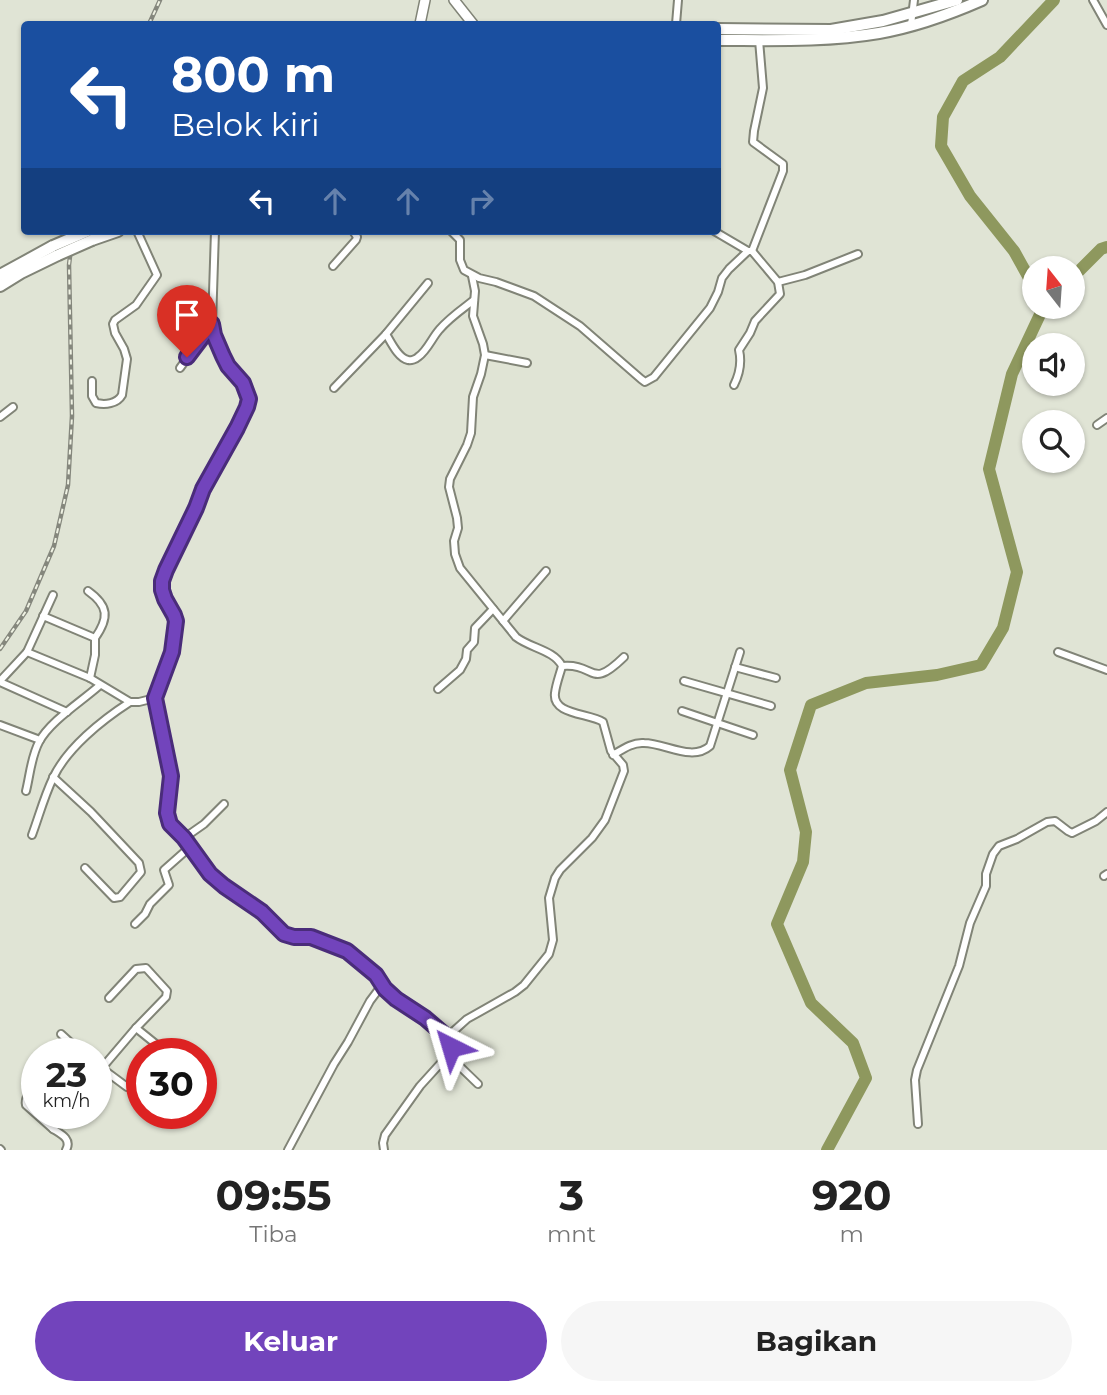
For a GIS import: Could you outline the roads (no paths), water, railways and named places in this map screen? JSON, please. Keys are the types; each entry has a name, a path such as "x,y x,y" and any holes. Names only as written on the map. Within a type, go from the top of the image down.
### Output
{"highway":[{"path":"721,40 845,38 881,33 957,0"},
{"path":"721,29 831,30 883,21 911,20 982,0"},
{"path":"0,275 90,236"},
{"path":"0,286 56,250"}],"street":[{"path":"420,21 425,0"},
{"path":"454,0 471,21"},
{"path":"676,21 678,0"},
{"path":"911,20 914,0"},
{"path":"1093,0 1107,26"},
{"path":"455,235 460,240 464,270 472,276 534,296 580,326 647,382 654,377 710,307 722,278 750,251 783,168 783,164 753,142 763,88 760,40"},
{"path":"92,381 92,396 96,403 112,403 120,399 127,359 113,324 136,305 157,275 139,235"},
{"path":"215,235 214,335 228,366 243,383 249,399 166,570 162,590 174,615 176,628 172,652 155,698 171,776 167,813 170,824 184,838 210,874 224,886 262,912 284,934 311,937 347,951 376,975 396,999 447,1037 451,1047 447,1055 420,1086 385,1135 384,1150"},
{"path":"333,266 356,240 355,235"},
{"path":"721,235 750,251 778,282 780,294 755,321 739,350 742,361 734,385"},
{"path":"778,282 805,275 858,254"},
{"path":"447,1037 467,1020 524,985 549,954 553,940 549,906 552,887 560,870 592,838 609,812 624,771 613,755 603,722 565,710 556,702 555,692 562,666 556,657 521,641 457,561 454,547 458,527 449,487 451,474 462,457 471,433 474,397 485,355 473,316 475,291 472,276"},
{"path":"334,388 386,334 428,283"},
{"path":"386,334 404,358 415,359 451,317 474,300"},
{"path":"180,368 212,324"},
{"path":"485,355 527,363"},
{"path":"0,417 13,407"},
{"path":"1097,425 1107,418"},
{"path":"503,621 546,571"},
{"path":"88,591 99,598 105,612 102,628 95,638 95,655 90,678"},
{"path":"53,596 27,652 0,681 67,712"},
{"path":"439,689 460,670 467,650 474,642 475,628 493,609"},
{"path":"43,616 95,638"},
{"path":"27,652 90,678 130,702 155,698"},
{"path":"613,755 630,746 644,743 680,751 701,752 710,746 740,652"},
{"path":"1058,652 1107,670"},
{"path":"562,666 576,666 598,675 610,670 624,657"},
{"path":"735,667 776,678"},
{"path":"684,681 771,706"},
{"path":"26,791 40,740 67,712 100,685"},
{"path":"32,835 53,777 73,749 130,702"},
{"path":"682,711 753,735"},
{"path":"0,725 40,740"},
{"path":"53,777 91,812 139,863 141,872 120,897 114,898 85,868"},
{"path":"184,838 204,824 224,804"},
{"path":"918,1124 915,1080 917,1070 959,966 970,923 986,886 986,874 993,854 999,846 1047,822 1055,821 1072,832 1096,821 1107,811"},
{"path":"135,924 169,885 164,873 166,867 190,847"},
{"path":"109,998 139,968 146,968 166,988 167,993 112,1053"},
{"path":"288,1150 370,1000 382,985"},
{"path":"136,1028 148,1038"},
{"path":"61,1034 65,1038"},
{"path":"447,1055 478,1084"},
{"path":"52,1129 66,1138 66,1150"}],"waterway":[{"path":"1022,265 1014,251 970,196 941,146 943,117 963,81 1000,57 1054,0"},
{"path":"1085,265 1101,249 1107,247"},
{"path":"827,1150 866,1078 853,1043 811,1003 777,924 803,862 806,832 790,770 811,705 866,683 937,675 981,665 1003,628 1017,572 989,469 1012,374 1038,319"}],"railway":[{"path":"150,21 160,0"},
{"path":"0,649 26,611 54,546 68,485 72,416 69,265 73,235"}]}
